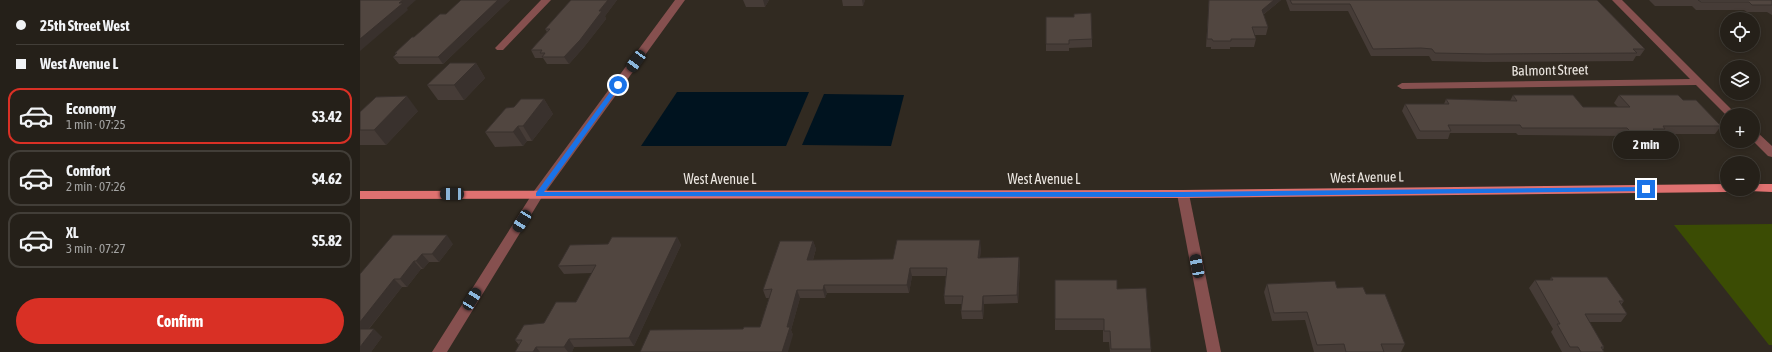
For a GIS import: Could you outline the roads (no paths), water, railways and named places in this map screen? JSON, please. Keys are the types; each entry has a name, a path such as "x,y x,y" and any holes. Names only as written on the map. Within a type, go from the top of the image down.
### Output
{"main road":[{"name":"West Avenue L","path":"360,195 1183,194 1720,188"},
{"path":"1760,188 1772,188"}],"street":[{"path":"500,48 546,0"},
{"path":"439,352 538,194 680,0"},
{"path":"1617,0 1725,108"},
{"name":"Balmont Street","path":"1402,86 1698,82"},
{"path":"1760,142 1772,153"},
{"path":"1183,194 1214,352"}],"water":[{"path":"677,92 809,92 786,146 641,146"},
{"path":"824,94 904,95 891,146 802,145"}]}
